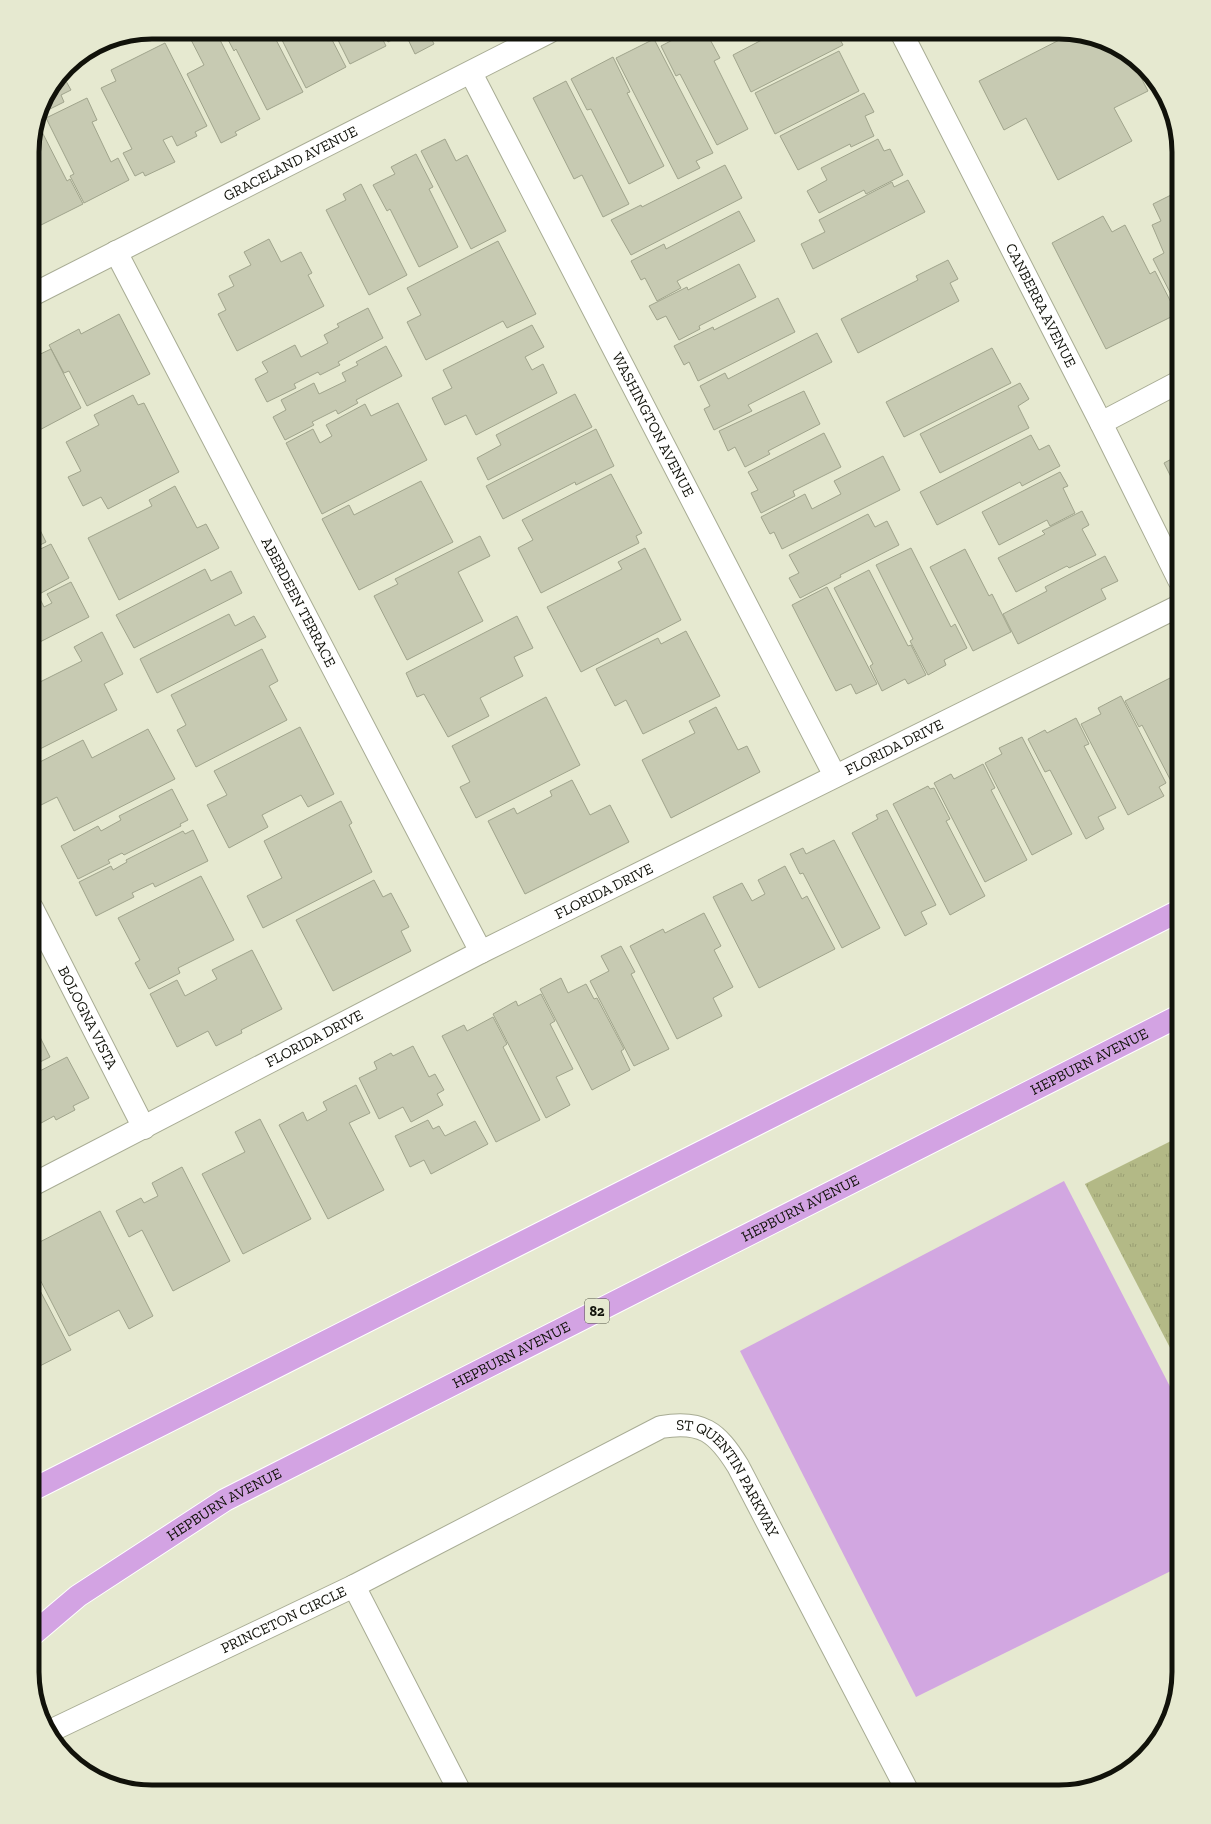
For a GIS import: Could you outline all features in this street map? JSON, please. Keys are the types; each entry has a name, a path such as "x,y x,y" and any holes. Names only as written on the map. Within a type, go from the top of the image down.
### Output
{"main road":[{"path":"39,1486 1172,915"},
{"name":"HEPBURN AVENUE","path":"39,1629 78,1596 225,1500 1172,1020"}],"street":[{"name":"GRACELAND AVENUE","path":"39,291 535,39"},
{"name":"CANBERRA AVENUE","path":"905,39 1101,423 1172,566"},
{"name":"WASHINGTON AVENUE","path":"471,72 835,776"},
{"name":"ABERDEEN TERRACE","path":"116,252 482,952"},
{"path":"1101,423 1172,386"},
{"name":"FLORIDA DRIVE","path":"39,1181 482,952 1172,609"},
{"name":"BOLOGNA VISTA","path":"39,922 144,1128"},
{"name":"ST QUENTIN PARKWAY","path":"354,1586 661,1428 681,1424 698,1426 713,1435 728,1449 738,1466 904,1785"},
{"name":"PRINCETON CIRCLE","path":"55,1729 354,1586 456,1785"}],"green space":[{"path":"1172,1140 1172,1352 1085,1184"}],"shaded area":[{"path":"1064,1181 1172,1390 1172,1570 916,1697 740,1351"}],"building":[{"path":"191,39 220,39 260,119 235,132 237,135 221,143 187,74 204,65"},
{"path":"228,39 276,39 303,92 267,110 236,49 234,51"},
{"path":"282,39 332,39 346,67 306,88"},
{"path":"338,39 382,39 386,46 350,64"},
{"path":"386,39 394,39 388,42"},
{"path":"408,39 432,39 434,44 415,54"},
{"path":"654,39 713,153 696,161 700,168 678,179 616,58"},
{"path":"674,39 710,39 720,58 714,61 748,129 717,145 680,74 676,76 661,46"},
{"path":"764,39 840,39 843,45 751,92 733,55"},
{"path":"1061,39 1066,39 1088,43 1102,48 1128,62 1137,71 1148,91 1114,108 1132,141 1058,180 1026,118 1004,130 979,81"},
{"path":"165,43 207,126 195,132 197,136 177,146 172,136 163,140 175,162 145,176 143,172 135,176 123,153 132,149 101,88 116,81 111,70"},
{"path":"839,51 859,91 775,134 755,93"},
{"path":"613,57 630,92 627,93 664,166 629,184 591,109 587,110 571,79"},
{"path":"65,80 71,90 61,95 64,102 47,110 54,96"},
{"path":"566,81 629,204 603,217 582,175 574,179 533,98"},
{"path":"864,93 874,112 865,116 874,136 851,147 850,144 798,170 780,136"},
{"path":"87,98 97,120 92,122 111,162 118,158 129,180 84,203 70,176 74,174 46,118"},
{"path":"41,130 67,181 70,179 83,204 39,226 39,145"},
{"path":"445,139 456,161 467,155 506,231 471,249 421,151"},
{"path":"878,139 884,151 890,149 903,175 866,194 864,190 819,213 807,191 827,180 821,168"},
{"path":"416,154 433,187 429,189 458,247 419,267 390,209 387,211 373,185 395,174 391,167"},
{"path":"725,165 742,198 631,255 611,220 641,205 642,207"},
{"path":"908,180 925,212 813,269 801,244 825,232 819,220 892,182 894,187"},
{"path":"361,184 407,275 369,295 326,210 346,200 343,194"},
{"path":"1172,194 1172,296 1153,259 1164,253 1152,225 1161,221 1153,204"},
{"path":"739,211 755,241 677,281 681,288 657,301 645,278 641,280 631,261 664,244 666,249"},
{"path":"1103,216 1112,232 1125,225 1150,274 1155,271 1172,304 1172,316 1106,349 1052,243"},
{"path":"269,239 281,262 301,252 312,273 308,275 324,306 237,351 218,314 226,310 218,294 234,286 229,276 251,265 244,252"},
{"path":"498,241 536,314 507,328 503,321 426,360 407,322 421,315 407,288"},
{"path":"948,260 958,279 950,283 959,301 858,353 841,319 918,280 916,276"},
{"path":"739,264 756,297 699,326 700,329 679,340 666,316 657,320 649,306 687,287 688,290"},
{"path":"778,298 795,332 698,381 689,362 684,365 674,346 713,327 714,330"},
{"path":"368,308 383,338 338,362 340,365 320,375 318,372 294,384 296,388 267,402 255,379 268,372 262,362 295,345 301,357 328,343 324,335 339,327 337,324"},
{"path":"119,314 150,374 87,406 69,371 64,373 49,345 79,329 81,334"},
{"path":"532,325 544,347 525,357 532,370 543,364 557,393 476,435 466,415 445,425 432,398 452,388 443,370"},
{"path":"817,333 832,362 748,405 752,411 714,430 704,409 710,406 700,386 725,373 728,379"},
{"path":"386,346 402,376 356,400 358,403 338,414 336,410 312,422 314,425 285,440 273,417 286,410 281,400 314,383 319,394 346,381 342,373 358,365 356,362"},
{"path":"992,348 1011,383 904,437 886,402"},
{"path":"51,349 81,408 39,430 39,355"},
{"path":"1020,383 1029,399 1018,406 1029,428 940,473 920,434"},
{"path":"804,391 820,424 768,451 770,454 745,467 735,447 728,451 719,431"},
{"path":"575,394 592,427 488,480 477,458 501,445 496,435"},
{"path":"133,395 138,405 144,403 179,472 108,509 101,497 83,506 68,477 81,471 66,442 99,425 94,415"},
{"path":"398,403 427,460 322,514 286,443 313,429 320,443 332,436 326,425 365,404 371,416"},
{"path":"596,429 614,466 576,485 575,482 503,519 486,486"},
{"path":"824,433 841,467 793,491 795,496 761,513 751,493 758,490 748,472"},
{"path":"1031,435 1039,450 1049,445 1060,466 1022,486 1020,482 937,525 920,492"},
{"path":"883,456 900,490 782,549 774,532 770,534 761,517 805,494 812,509 841,494 834,481"},
{"path":"1172,459 1172,479 1164,463"},
{"path":"1060,472 1068,486 1063,488 1075,513 1050,526 1047,520 999,545 982,512"},
{"path":"611,474 642,533 636,536 639,543 541,593 518,548 533,540 522,520"},
{"path":"421,481 453,542 359,590 322,519 349,505 354,515"},
{"path":"175,486 197,528 206,524 219,548 119,600 88,538 152,506 149,500"},
{"path":"1082,511 1089,525 1082,529 1096,555 1069,568 1067,566 1016,592 998,558 1045,534 1042,531"},
{"path":"868,514 875,527 887,521 899,545 840,575 841,577 800,598 789,578 799,573 789,555"},
{"path":"39,528 46,542 39,546"},
{"path":"480,536 490,556 458,572 483,621 407,660 374,596 398,584 395,579"},
{"path":"51,544 69,578 39,594 39,550"},
{"path":"645,548 681,620 581,672 547,607 622,569 618,562"},
{"path":"911,548 951,627 955,624 967,648 944,660 946,665 928,675 910,641 913,639 876,565"},
{"path":"965,549 989,596 992,594 1011,632 973,651 930,567"},
{"path":"1105,556 1118,581 1101,589 1106,599 1018,644 1003,614 1047,591 1045,587"},
{"path":"205,569 211,581 231,571 242,593 134,648 116,615"},
{"path":"869,570 908,646 911,645 926,675 908,684 905,679 882,691 870,666 873,664 834,588"},
{"path":"71,582 89,617 39,642 39,597 44,607 52,603 47,594"},
{"path":"827,587 877,684 856,694 851,684 836,691 792,605"},
{"path":"229,614 235,626 254,616 266,637 157,693 140,659"},
{"path":"517,616 533,648 514,657 523,676 480,698 489,716 448,737 424,694 417,697 406,673"},
{"path":"686,631 720,696 643,734 626,700 615,706 596,669 658,638 661,644"},
{"path":"102,632 123,674 104,684 117,710 39,749 39,682 82,661 74,647"},
{"path":"262,649 278,681 269,686 287,720 196,767 177,730 186,725 171,695"},
{"path":"1172,677 1172,783 1142,725 1139,727 1125,701"},
{"path":"1121,696 1166,783 1159,787 1164,796 1128,815 1081,724 1101,714 1098,708"},
{"path":"546,697 580,765 476,818 460,787 470,782 452,746"},
{"path":"716,707 738,750 747,746 760,772 671,818 642,760 695,733 689,721"},
{"path":"1076,718 1089,744 1084,746 1116,808 1098,817 1104,829 1086,839 1050,770 1045,772 1028,739 1045,730 1047,733"},
{"path":"300,727 334,794 308,807 301,795 262,815 268,827 229,848 207,805 227,795 214,771"},
{"path":"148,729 175,779 74,831 57,797 39,806 39,762 83,740 92,758"},
{"path":"1022,737 1072,834 1032,855 985,763 1002,754 999,748"},
{"path":"983,764 995,788 991,790 1027,860 985,882 934,783 951,774 954,779"},
{"path":"572,780 590,815 610,805 629,842 525,894 488,821 514,808 517,814 552,796 550,791"},
{"path":"928,786 930,789 934,788 950,819 946,821 985,896 950,915 893,804"},
{"path":"172,789 188,820 180,824 181,826 124,855 122,853 108,860 110,863 78,879 61,846 98,826 101,831 121,820 119,816"},
{"path":"341,801 352,823 349,825 372,872 263,928 247,896 282,878 264,841"},
{"path":"887,810 936,905 921,912 927,924 905,936 852,833 878,819 876,815"},
{"path":"193,830 208,861 155,887 153,883 132,893 134,897 96,916 79,882 111,866 113,870 127,862 126,860 183,831 185,834"},
{"path":"834,840 880,928 842,948 803,873 800,874 790,854 803,848 806,854"},
{"path":"785,866 802,899 807,896 835,949 759,988 713,897 742,883 752,901 765,894 758,880"},
{"path":"201,876 234,940 178,968 180,973 149,989 135,963 140,960 118,918"},
{"path":"374,880 383,897 391,893 409,927 401,931 411,951 333,991 296,920"},
{"path":"704,913 721,946 714,950 733,987 713,998 722,1016 677,1039 630,946 663,929 665,933"},
{"path":"621,946 635,972 631,974 669,1049 634,1066 590,981 609,971 601,956"},
{"path":"252,950 282,1009 241,1030 242,1033 216,1046 208,1031 177,1047 150,994 177,980 185,996 217,979 212,970"},
{"path":"561,978 568,993 586,984 594,999 597,998 624,1049 621,1051 630,1070 592,1090 540,989"},
{"path":"541,994 555,1021 550,1024 573,1069 556,1077 570,1105 546,1118 493,1014 516,1001 518,1006"},
{"path":"493,1017 507,1044 503,1047 540,1120 496,1142 442,1036 464,1025 467,1031"},
{"path":"39,1035 50,1057 39,1062"},
{"path":"413,1046 429,1077 435,1074 444,1090 437,1094 443,1105 411,1122 403,1107 379,1119 359,1078 377,1069 374,1062 391,1053 393,1056"},
{"path":"67,1057 89,1098 73,1106 75,1110 56,1120 54,1116 39,1124 39,1071"},
{"path":"356,1085 370,1113 349,1123 384,1190 328,1219 279,1125 303,1112 307,1121 327,1110 323,1102"},
{"path":"260,1119 311,1219 243,1254 202,1174 245,1152 235,1132"},
{"path":"428,1120 433,1129 439,1126 445,1136 475,1121 488,1144 431,1174 424,1160 410,1167 395,1136"},
{"path":"182,1167 230,1261 173,1291 142,1230 129,1237 116,1211 141,1198 144,1203 158,1196 152,1183"},
{"path":"100,1211 153,1316 129,1329 119,1310 69,1336 39,1278 39,1242"},
{"path":"39,1289 71,1350 39,1366"}]}
